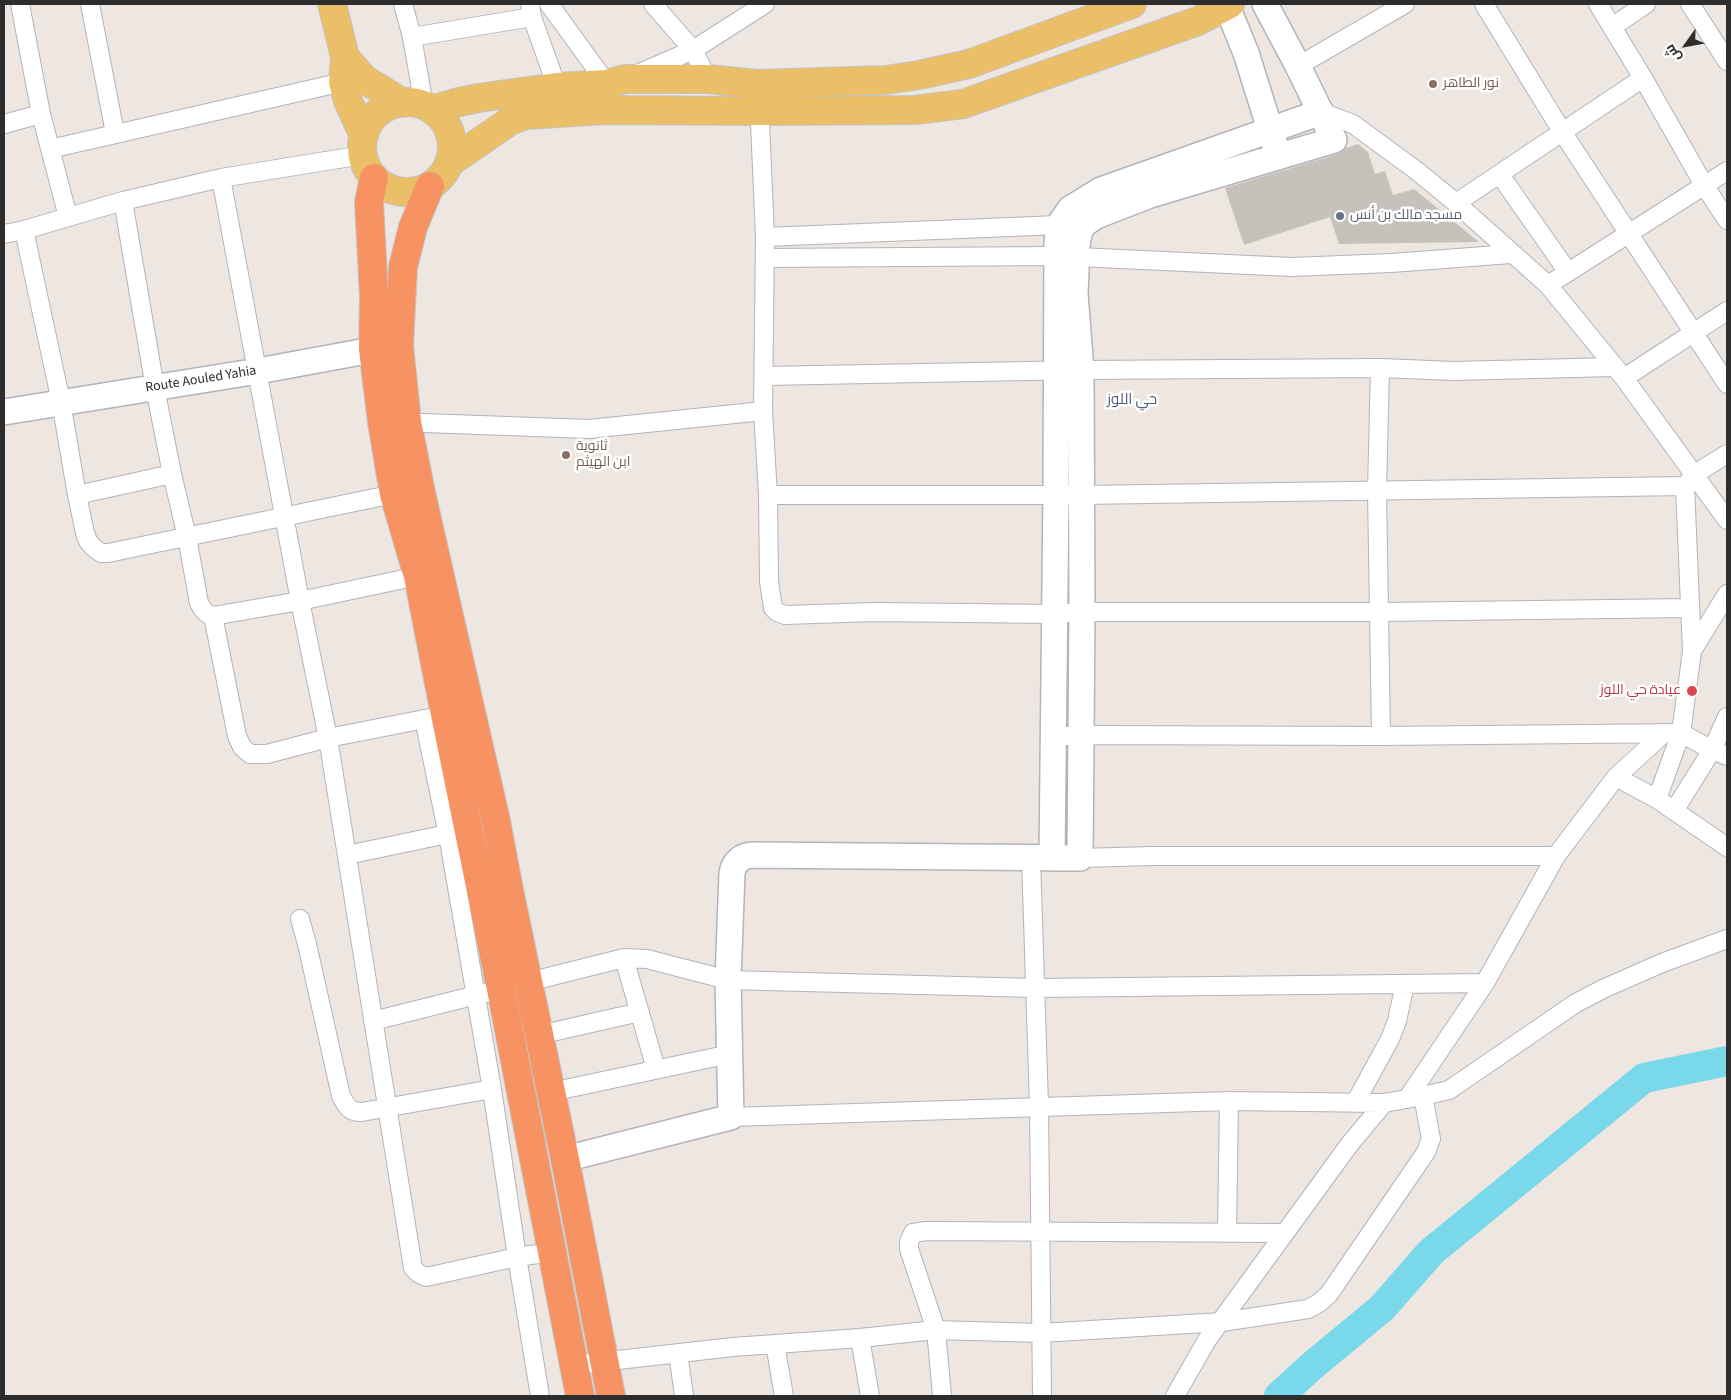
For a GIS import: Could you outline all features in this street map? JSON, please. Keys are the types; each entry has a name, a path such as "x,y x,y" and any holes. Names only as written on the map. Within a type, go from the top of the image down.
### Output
{"highway":[{"path":"367,156 373,288 386,347 394,422 394,494 418,576 434,717 458,832 501,989 580,1396"},
{"path":"386,347 413,227 430,186"},
{"path":"394,422 421,493 496,821 565,1159 610,1396"}],"main road":[{"path":"332,4 348,101 367,156 386,187 401,192 416,192 430,186 441,176 449,163 451,141 448,129 420,106 344,69"},
{"path":"449,163 504,125 526,115 612,91 708,79 757,84 886,80 919,75 968,64 1132,4"},
{"path":"367,156 369,123 378,113 390,106 455,103 557,87 612,91 761,111 915,110 963,104 1198,21 1228,4"},
{"path":"949,68 963,104"}],"street":[{"path":"20,4 41,114 68,217"},
{"path":"90,4 115,132"},
{"path":"403,4 412,37 420,106"},
{"path":"549,4 612,91 693,50 765,4"},
{"path":"653,4 693,50 708,79"},
{"path":"1228,4 1246,53 1278,156"},
{"path":"1265,4 1321,112 1344,132 1417,171 1548,285 1619,373 1690,480 1727,520"},
{"path":"1298,66 1405,4"},
{"path":"1484,4 1563,133 1727,384"},
{"path":"1598,4 1644,78 1704,185 1727,220"},
{"path":"1612,27 1646,4"},
{"path":"1690,4 1727,61"},
{"path":"412,37 531,10 557,87"},
{"path":"50,148 344,69"},
{"path":"1456,203 1644,78"},
{"path":"757,84 761,111 765,237 763,411 768,495 769,594 773,608 777,612 785,614 874,612 1055,614 1082,612 1379,612 1689,608"},
{"path":"1042,1396 1036,988 1042,858 1053,737 1056,370 1066,294 1070,209 1100,190 1321,112"},
{"path":"4,124 41,114"},
{"path":"765,237 1069,227 1084,224 1096,216 1150,195 1278,156 1344,132"},
{"path":"4,234 123,201 221,178 367,156"},
{"path":"1548,285 1727,171"},
{"path":"1500,175 1568,272"},
{"path":"221,178 300,601 328,738 412,1268 426,1277 552,1252"},
{"path":"123,201 172,474 188,537 200,602 207,614 213,616 300,601 418,576"},
{"path":"24,230 61,402 76,496 88,541 101,553 114,552 394,494"},
{"path":"842,234 844,258"},
{"path":"765,258 1067,257 1292,267 1391,263 1511,254"},
{"path":"1066,294 1081,370 1080,858"},
{"path":"764,376 1056,370 1380,368 1619,373 1694,333 1727,311"},
{"name":"Route Aouled Yahia","path":"4,412 258,371 386,347"},
{"path":"1380,368 1377,490 1381,736"},
{"path":"394,422 589,429 763,411"},
{"path":"768,495 1081,495 1377,490 1690,480 1727,454"},
{"path":"76,496 172,474"},
{"path":"1656,799 1692,651 1689,608 1690,480"},
{"path":"1692,651 1727,594"},
{"path":"213,616 237,736 242,748 250,754 256,755 328,738 434,717"},
{"path":"1674,811 1719,753 1727,718"},
{"path":"1053,737 1673,733 1719,753"},
{"path":"1415,1097 1485,984 1556,856 1616,777 1673,733"},
{"path":"1616,777 1656,799 1727,847"},
{"path":"348,855 458,832 496,821"},
{"path":"458,832 475,996 492,1089 540,1396"},
{"path":"731,1117 728,980 732,873 736,862 746,855 1042,858 1556,856"},
{"path":"300,919 341,1096 347,1107 354,1112 362,1112 492,1089"},
{"path":"565,1159 731,1117 1229,1101 1384,1103 1449,1090 1576,1003 1662,963 1727,939"},
{"path":"373,1021 624,958 646,959 728,980 1036,988 1485,984"},
{"path":"624,958 656,1069"},
{"path":"1355,1103 1390,1039 1406,984"},
{"path":"539,1036 640,1012"},
{"path":"551,1092 730,1054"},
{"path":"574,1365 678,1353 936,1330 1041,1333 1222,1322 1308,1309 1319,1303 1328,1294 1426,1152 1431,1139 1415,1097"},
{"path":"1227,1232 1229,1101"},
{"path":"1175,1396 1207,1340 1222,1322 1284,1233 1349,1145 1384,1103"},
{"path":"942,1396 936,1330 908,1242 913,1233 926,1231 1040,1231 1284,1233"},
{"path":"860,1338 870,1396"},
{"path":"775,1344 784,1396"},
{"path":"678,1353 684,1396"}],"building":[{"name":"مسجد مالك بن أنس","path":"1358,144 1368,152 1375,174 1385,171 1393,195 1414,189 1479,242 1339,244 1330,217 1244,245 1225,188 1338,154 1346,148"}],"waterway":[{"path":"1279,1396 1382,1308 1431,1252 1644,1078 1727,1061"}],"place":[{"name":"نور الطاهر","path":"1433,84"},
{"name":"مسجد مالك بن أنس","path":"1340,216"},
{"name":"ثانوية ابن الهيثم","path":"566,455"},
{"name":"عيادة حي اللوز","path":"1692,691"}],"district":[{"name":"حي اللوز","path":"1132,401"}]}
